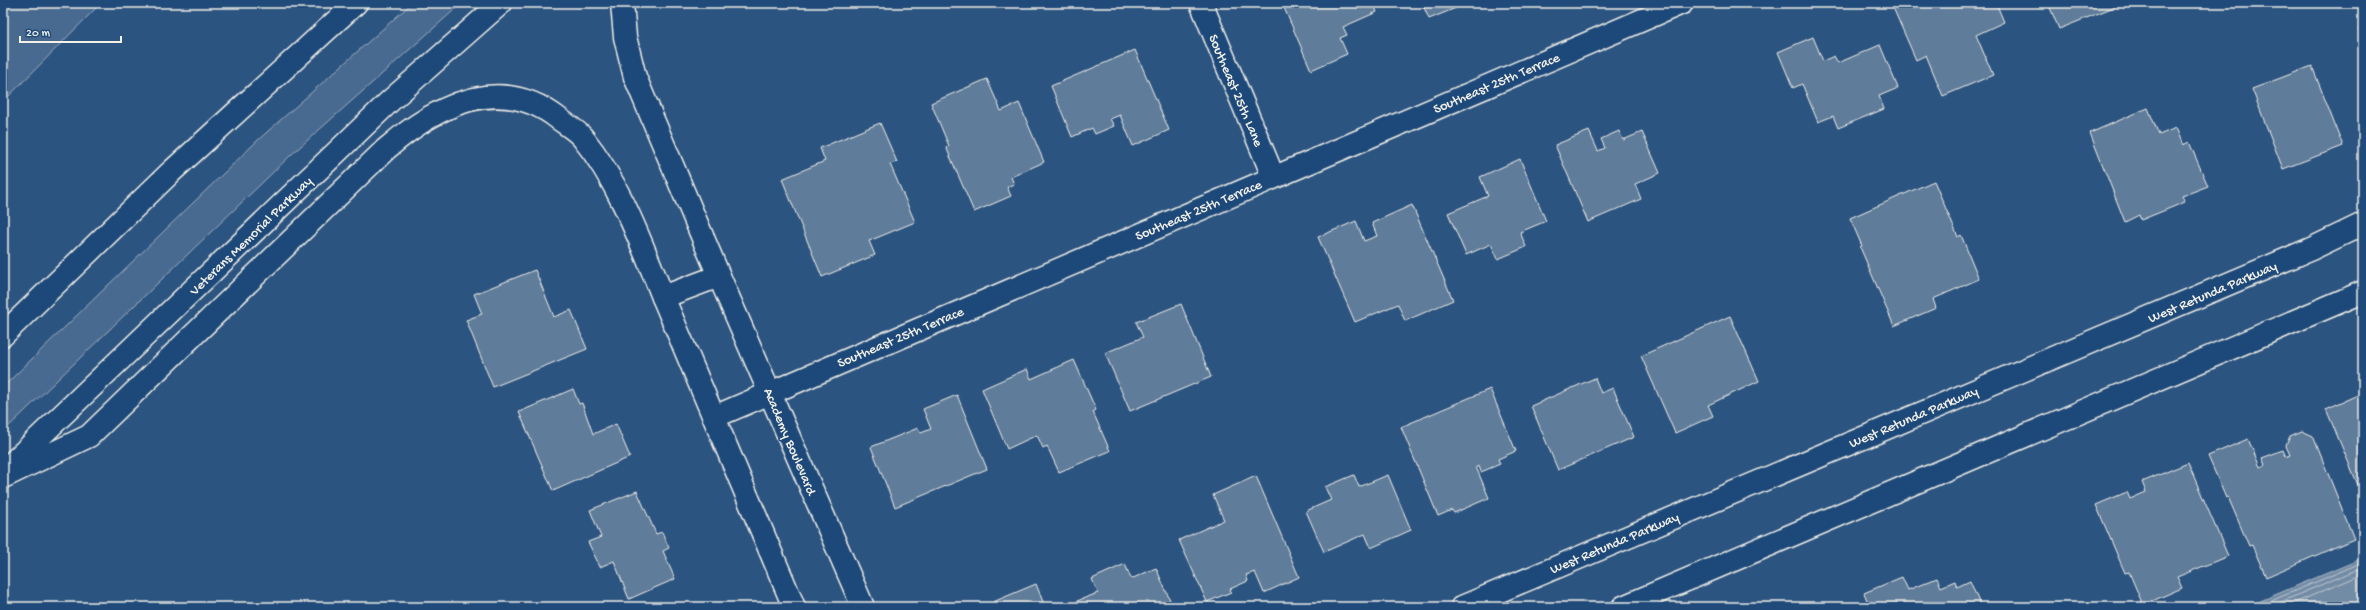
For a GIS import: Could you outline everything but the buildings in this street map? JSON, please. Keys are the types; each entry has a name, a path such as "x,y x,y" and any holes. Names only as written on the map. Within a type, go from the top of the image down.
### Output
{"main road":[{"path":"3,335 171,172 356,3"},
{"name":"Veterans Memorial Parkway","path":"3,472 390,101 502,3"},
{"name":"Academy Boulevard","path":"622,3 625,37 635,77 719,276 863,607"},
{"name":"Southeast 25th Lane","path":"1201,3 1273,176"},
{"name":"Southeast 25th Terrace","path":"714,417 1273,176 1682,3"},
{"path":"3,477 89,436 386,149 409,129 442,110 470,98 509,96 548,110 582,137 607,173 624,206 794,607"},
{"name":"West Retunda Parkway","path":"1462,607 2312,250 2363,224"},
{"path":"663,297 719,276"},
{"path":"1623,607 2363,292"}],"shaded area":[{"path":"3,3 101,3 3,102"},
{"path":"412,3 462,3 292,154 3,432 3,387 258,140"}],"water":[{"path":"2363,558 2363,607 2246,607"}]}
